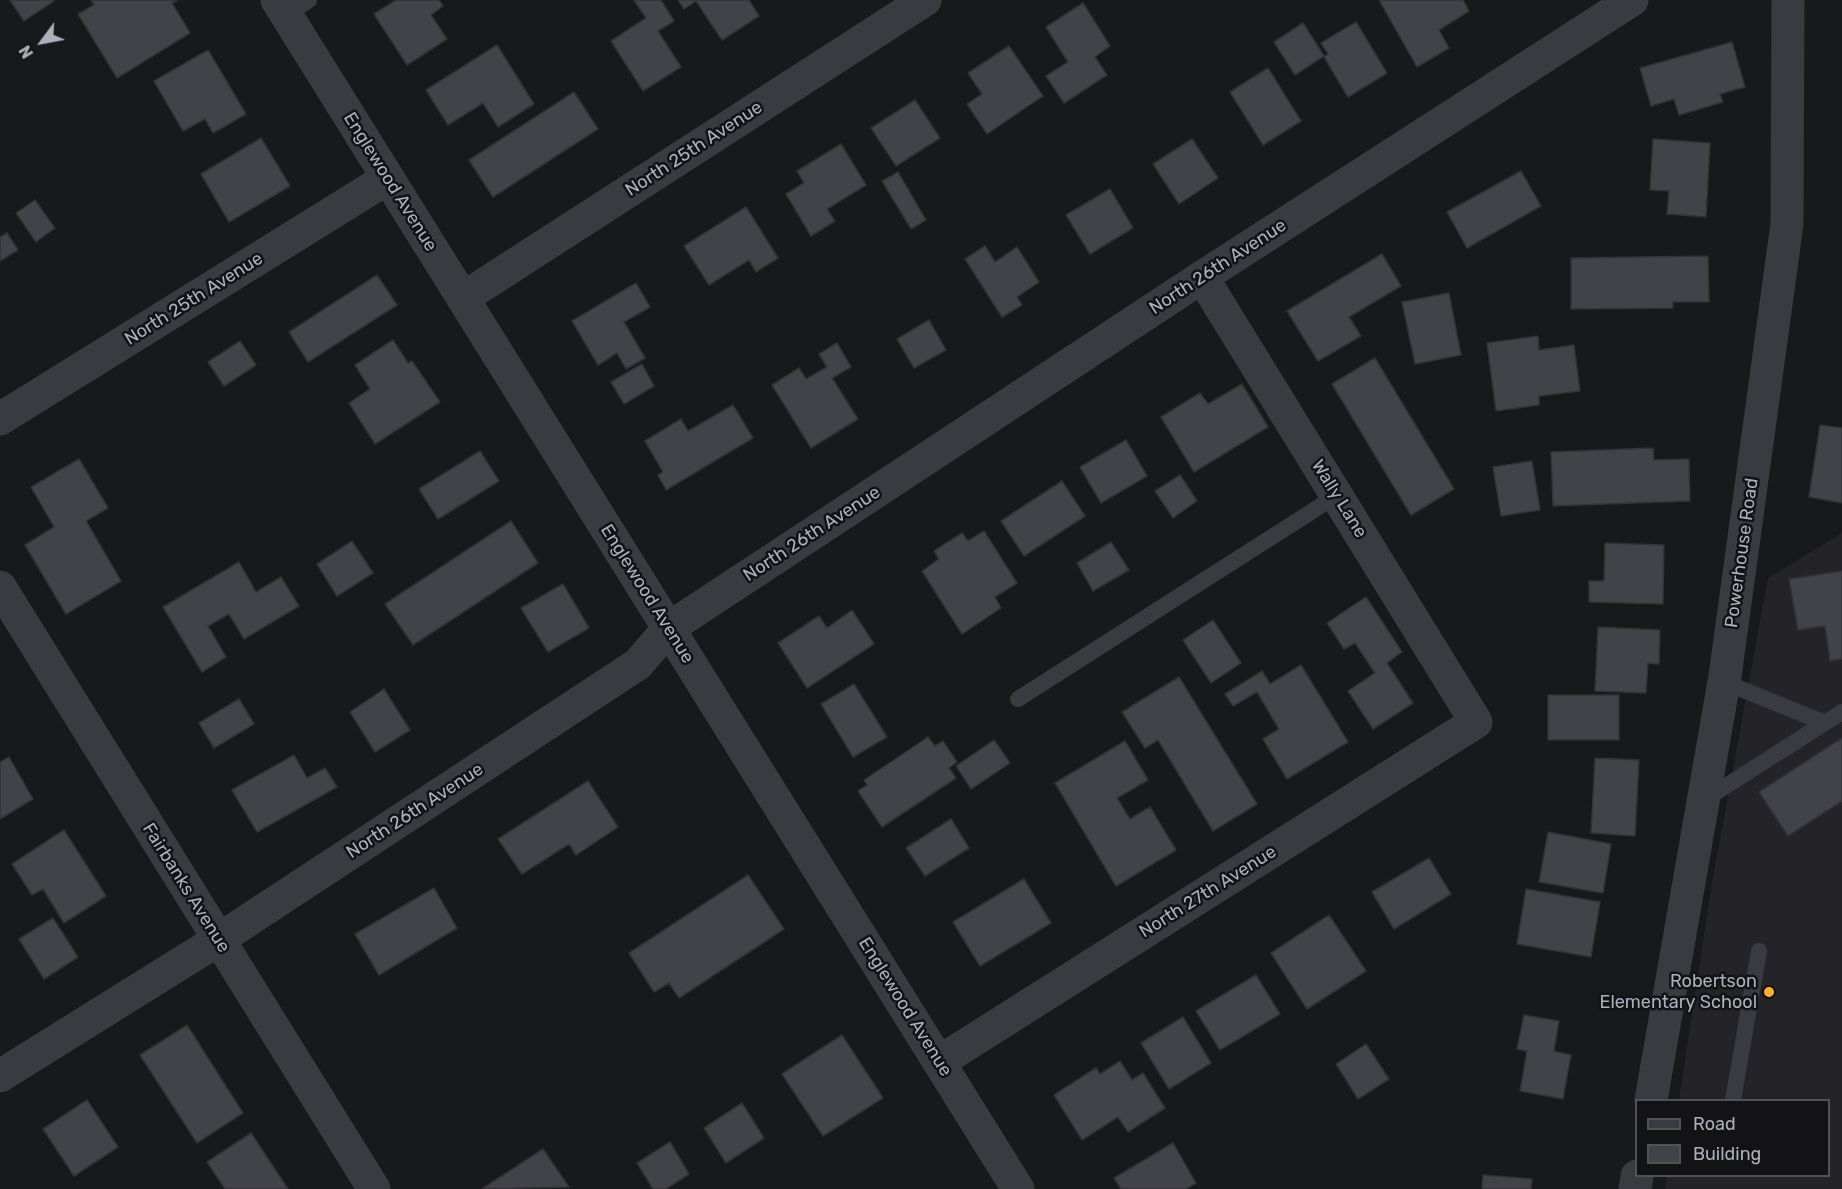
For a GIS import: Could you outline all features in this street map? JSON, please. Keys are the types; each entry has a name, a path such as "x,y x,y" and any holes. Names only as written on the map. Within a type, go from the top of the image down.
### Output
{"street":[{"name":"North 25th Avenue","path":"463,298 925,0"},
{"name":"North 26th Avenue","path":"0,1076 218,940 638,664 669,628 1202,277 1632,0"},
{"name":"Powerhouse Road","path":"1651,1099 1724,682 1787,224 1788,0"},
{"name":"Englewood Avenue","path":"290,5 388,178 1018,1189"},
{"name":"North 25th Avenue","path":"0,419 388,178"},
{"name":"Wally Lane","path":"1202,277 1476,722"},
{"name":"Fairbanks Avenue","path":"0,587 374,1189"},
{"name":"North 27th Avenue","path":"939,1062 1476,722"}],"lane":[{"path":"1018,699 1336,496"},
{"path":"1724,682 1825,723"},
{"path":"1703,801 1842,712"},
{"path":"1733,1099 1759,951"}],"shaded area":[{"path":"1842,533 1842,1189 1665,1189 1667,1177 1830,1177 1830,1099 1679,1099 1712,883 1768,578"}],"building":[{"path":"10,0 53,0 54,1 24,21"},
{"path":"91,0 178,0 172,3 190,33 117,78 78,14 94,5"},
{"path":"396,0 439,0 443,6 431,15 447,39 407,65 374,14"},
{"path":"634,0 661,0 674,21 658,31 681,67 643,91 611,41 646,18"},
{"path":"678,0 749,0 759,16 722,40 696,1 684,9"},
{"path":"1379,0 1463,0 1469,11 1439,30 1449,48 1417,67"},
{"path":"1083,3 1110,46 1095,57 1107,75 1064,103 1046,76 1068,62 1046,27"},
{"path":"1356,22 1387,73 1348,97 1324,57 1328,54 1321,43"},
{"path":"1303,23 1324,56 1295,75 1274,42"},
{"path":"1732,42 1745,87 1720,94 1723,102 1679,115 1674,99 1651,106 1640,68"},
{"path":"497,45 534,104 498,127 483,103 448,125 426,90"},
{"path":"1009,46 1043,96 987,134 967,104 982,94 968,73"},
{"path":"208,50 246,114 213,133 205,119 183,131 154,81"},
{"path":"1268,68 1301,121 1263,145 1230,92"},
{"path":"574,92 598,129 493,197 469,160"},
{"path":"915,100 940,138 896,166 871,128"},
{"path":"261,138 290,186 229,222 201,174"},
{"path":"1192,139 1218,178 1179,204 1153,164"},
{"path":"1653,139 1710,143 1706,217 1667,214 1669,191 1650,190"},
{"path":"841,144 866,185 827,209 835,221 811,236 786,194 804,183 797,171"},
{"path":"1521,171 1541,206 1467,248 1447,212"},
{"path":"898,172 926,220 911,229 882,181"},
{"path":"1110,189 1133,228 1090,254 1066,215"},
{"path":"35,200 55,228 36,242 16,213"},
{"path":"746,207 778,258 756,272 749,260 709,285 684,246"},
{"path":"7,233 18,250 0,261 0,237"},
{"path":"985,246 995,262 1017,247 1039,282 1017,297 1022,305 1002,317 965,259"},
{"path":"1382,254 1401,286 1349,317 1361,336 1318,361 1287,311"},
{"path":"1708,256 1709,302 1673,302 1673,308 1571,309 1571,258"},
{"path":"377,275 397,305 308,362 289,332"},
{"path":"636,283 650,307 624,322 645,358 626,369 617,353 598,365 572,321"},
{"path":"1449,293 1461,355 1415,364 1402,302"},
{"path":"929,320 946,350 914,368 897,339"},
{"path":"1538,336 1539,350 1574,345 1580,391 1539,396 1539,405 1496,411 1487,343"},
{"path":"393,340 408,363 412,361 440,402 375,444 349,403 370,389 355,365"},
{"path":"240,341 256,365 224,386 208,362"},
{"path":"837,343 851,367 832,378 858,419 811,448 772,385 799,368 806,379 827,367 819,354"},
{"path":"1375,358 1454,489 1411,515 1332,384"},
{"path":"642,364 654,386 624,404 611,382"},
{"path":"1242,384 1268,427 1194,472 1161,417 1200,393 1208,404"},
{"path":"733,405 753,438 666,490 658,475 663,472 645,441 681,419 688,431"},
{"path":"1820,425 1842,428 1842,503 1809,497"},
{"path":"1126,440 1147,476 1101,503 1080,467"},
{"path":"1653,448 1654,460 1689,459 1690,501 1553,506 1551,452"},
{"path":"480,451 499,481 438,519 419,489"},
{"path":"79,459 108,508 86,521 121,581 66,614 25,545 54,527 31,487"},
{"path":"1532,461 1540,510 1501,516 1493,467"},
{"path":"1180,475 1197,501 1173,518 1155,491"},
{"path":"1062,481 1085,516 1024,556 1001,521"},
{"path":"511,521 538,563 413,645 385,604"},
{"path":"984,531 1017,583 995,597 1001,608 962,634 922,571 939,559 934,551 962,533 968,541"},
{"path":"352,541 373,573 337,596 317,564"},
{"path":"1111,542 1129,570 1093,591 1077,563"},
{"path":"1605,543 1664,545 1663,604 1589,602 1589,581 1604,581"},
{"path":"239,562 256,592 281,577 299,606 244,639 229,614 208,626 226,657 202,672 163,607"},
{"path":"1842,571 1842,659 1830,661 1825,626 1798,630 1789,579"},
{"path":"563,584 589,628 548,652 521,608"},
{"path":"1366,597 1402,652 1387,663 1413,703 1373,729 1348,691 1375,673 1355,643 1344,649 1327,623"},
{"path":"852,610 874,644 807,688 778,643 819,616 827,628"},
{"path":"1213,620 1241,663 1211,683 1183,640"},
{"path":"1598,627 1660,630 1659,664 1648,663 1646,693 1595,691"},
{"path":"1301,665 1348,742 1287,779 1263,739 1279,729 1257,692 1233,706 1225,694 1262,671 1270,684"},
{"path":"1179,677 1257,804 1213,831 1158,740 1145,748 1122,712"},
{"path":"854,684 887,737 853,757 821,704"},
{"path":"384,689 410,730 375,752 350,712"},
{"path":"1548,695 1619,695 1619,740 1548,740"},
{"path":"239,699 254,724 214,748 199,723"},
{"path":"928,737 935,746 943,741 957,762 949,768 956,778 882,827 858,791 867,785 864,780"},
{"path":"1842,738 1842,801 1788,836 1759,792"},
{"path":"994,740 1010,763 971,789 956,766"},
{"path":"1125,741 1148,780 1117,798 1130,819 1150,807 1176,850 1116,886 1055,783"},
{"path":"294,755 307,778 325,768 337,787 257,832 232,790"},
{"path":"9,757 33,799 0,819 0,762"},
{"path":"1595,758 1639,760 1635,836 1591,833"},
{"path":"588,781 618,827 576,855 569,844 522,874 498,839"},
{"path":"951,819 969,848 925,876 906,848"},
{"path":"64,830 106,896 64,923 43,889 32,895 12,864"},
{"path":"1548,832 1611,844 1603,893 1539,882"},
{"path":"1429,858 1451,894 1394,929 1372,892"},
{"path":"748,875 784,929 679,998 669,983 654,992 629,953"},
{"path":"1024,879 1051,923 980,966 953,922"},
{"path":"434,888 457,928 379,975 355,934"},
{"path":"1526,889 1600,902 1591,957 1517,944"},
{"path":"1329,915 1366,971 1307,1009 1271,953"},
{"path":"53,918 78,957 44,979 19,939"},
{"path":"1256,975 1280,1014 1220,1050 1196,1011"},
{"path":"1524,1015 1559,1021 1554,1051 1571,1055 1563,1099 1520,1091 1527,1051 1517,1049"},
{"path":"1183,1017 1211,1063 1169,1089 1141,1043"},
{"path":"187,1025 243,1113 197,1143 140,1055"},
{"path":"842,1035 883,1098 823,1136 782,1074"},
{"path":"1366,1044 1389,1079 1358,1099 1336,1064"},
{"path":"1120,1061 1132,1080 1143,1073 1165,1108 1128,1132 1118,1117 1082,1140 1054,1095 1096,1068 1100,1074"},
{"path":"87,1100 118,1147 74,1176 43,1129"},
{"path":"742,1103 764,1138 726,1163 704,1128"},
{"path":"251,1133 288,1189 225,1189 207,1162"},
{"path":"670,1142 689,1174 666,1189 653,1189 637,1163"},
{"path":"1173,1143 1196,1183 1186,1189 1121,1189 1114,1178"},
{"path":"543,1149 569,1187 482,1189"},
{"path":"1483,1175 1532,1179 1531,1189 1482,1189"}],"place":[{"name":"Robertson Elementary School","path":"1769,992"}]}
